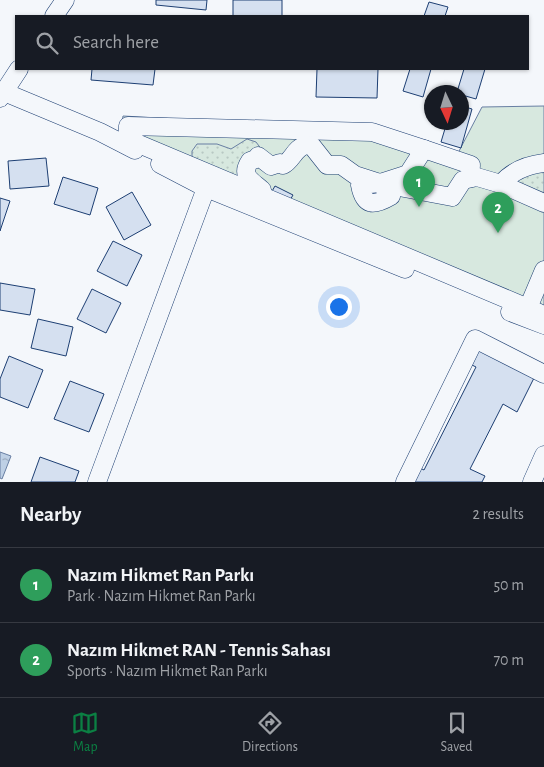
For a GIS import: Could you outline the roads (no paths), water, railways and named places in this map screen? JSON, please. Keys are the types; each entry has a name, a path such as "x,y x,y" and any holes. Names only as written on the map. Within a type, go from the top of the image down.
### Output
{"street":[{"path":"55,15 65,0"},
{"path":"18,70 2,95 100,132 206,188 544,326"},
{"path":"470,178 471,165 372,132 128,126 127,138 536,311 544,270"},
{"path":"261,195 262,190 249,180 246,172 246,167 250,161 258,156 272,166 280,163 283,165 288,163 296,150 306,144 312,146 327,165 341,165 355,175 380,183 452,197 463,180 477,177 501,184 544,203"},
{"path":"380,183 408,174 424,149"},
{"path":"501,184 514,172 528,166 544,163"},
{"path":"97,482 206,188"},
{"path":"405,482 475,338 544,374"},
{"path":"532,482 543,462"}],"water":[{"path":"0,452 11,456 2,479 0,478"}],"place":[{"name":"Nazım Hikmet Ran Parkı","path":"419,207"},
{"name":"Nazım Hikmet RAN - Tennis Sahası","path":"498,233"}]}
